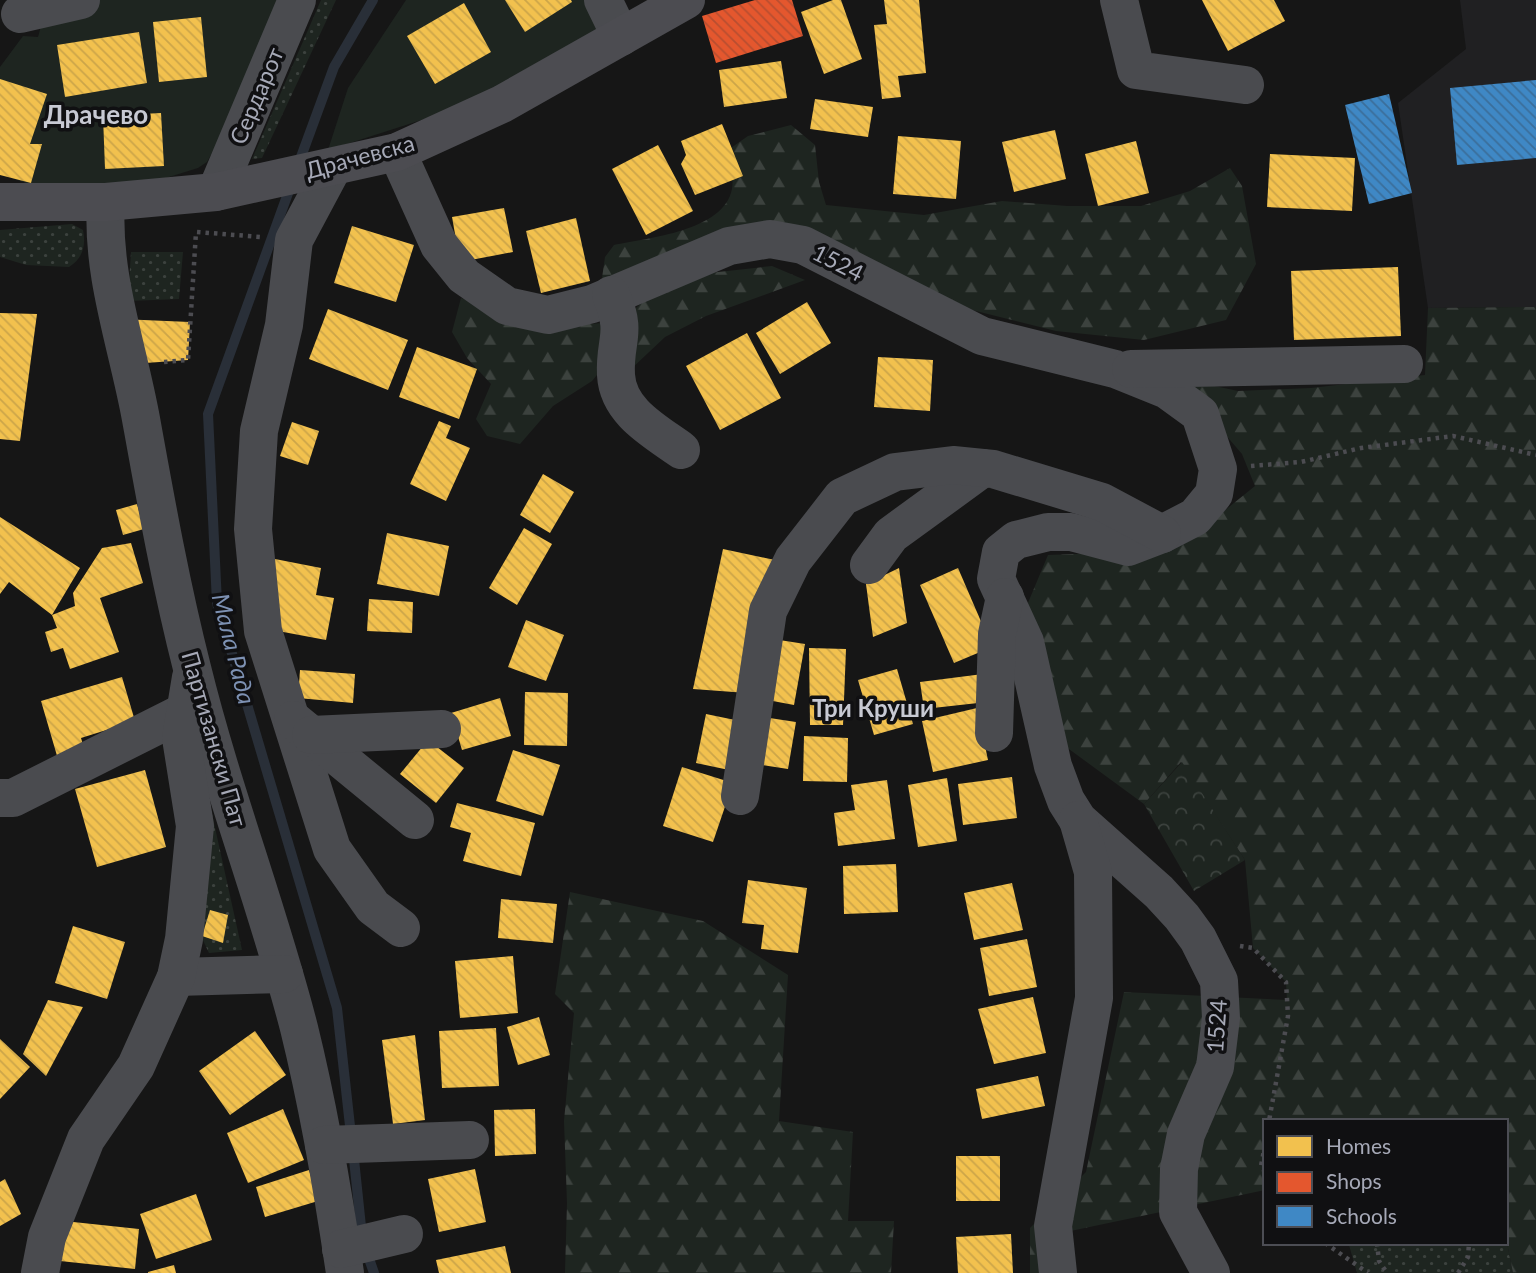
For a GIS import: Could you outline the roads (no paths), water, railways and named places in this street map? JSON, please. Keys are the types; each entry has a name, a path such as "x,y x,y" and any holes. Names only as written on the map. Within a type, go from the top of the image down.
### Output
{"main road":[{"name":"Драчевска","path":"0,202 106,202 216,192 397,152 502,104 687,0"}],"street":[{"path":"15,16 81,0"},
{"name":"Сердарот","path":"216,192 297,0"},
{"path":"603,0 621,37"},
{"path":"1119,0 1136,69 1245,85"},
{"name":"1524","path":"397,152 439,245 464,276 507,306 548,315 592,304 729,247 770,239 803,245 982,336 1115,369 1167,390 1200,414 1218,469 1214,495 1195,517 1163,534 1128,547 1071,532 1032,534 1016,540 1001,552 996,579 1025,642 1053,766 1066,801 1078,820 1159,892 1198,939 1219,981 1222,1018 1214,1067 1184,1146 1179,1169 1178,1212 1210,1273"},
{"path":"333,167 294,240 284,325 259,432 253,529 263,631 302,728 332,849 373,907 401,928"},
{"name":"Партизански Пат","path":"106,202 104,234 108,268 131,363 161,530 192,670 299,1030 343,1145 363,1249"},
{"path":"611,296 622,330 616,376 624,402 641,422 681,450"},
{"path":"1115,369 1404,364"},
{"path":"740,796 768,611 793,559 842,496 895,472 953,465 983,468 1102,502 1163,534"},
{"path":"869,565 891,535 983,468"},
{"path":"994,733 997,634 1005,597"},
{"path":"40,1273 47,1237 86,1139 136,1066 176,977 184,939 195,826 181,738 192,670"},
{"path":"4,807 184,712"},
{"path":"302,728 442,729"},
{"path":"302,728 415,820"},
{"name":"1524","path":"1058,1273 1053,1226 1094,998 1093,872 1078,820"},
{"path":"176,977 284,974"},
{"path":"343,1145 470,1140"}],"waterway":[{"name":"Мала Рада","path":"298,165 334,67 373,0"},
{"name":"Мала Рада","path":"291,185 208,414 217,603 337,1008 351,1135"},
{"name":"Мала Рада","path":"353,1150 362,1236"},
{"name":"Мала Рада","path":"366,1250 374,1273"}],"district":[{"name":"Драчево","path":"96,115"},
{"name":"Три Круши","path":"873,709"}]}
